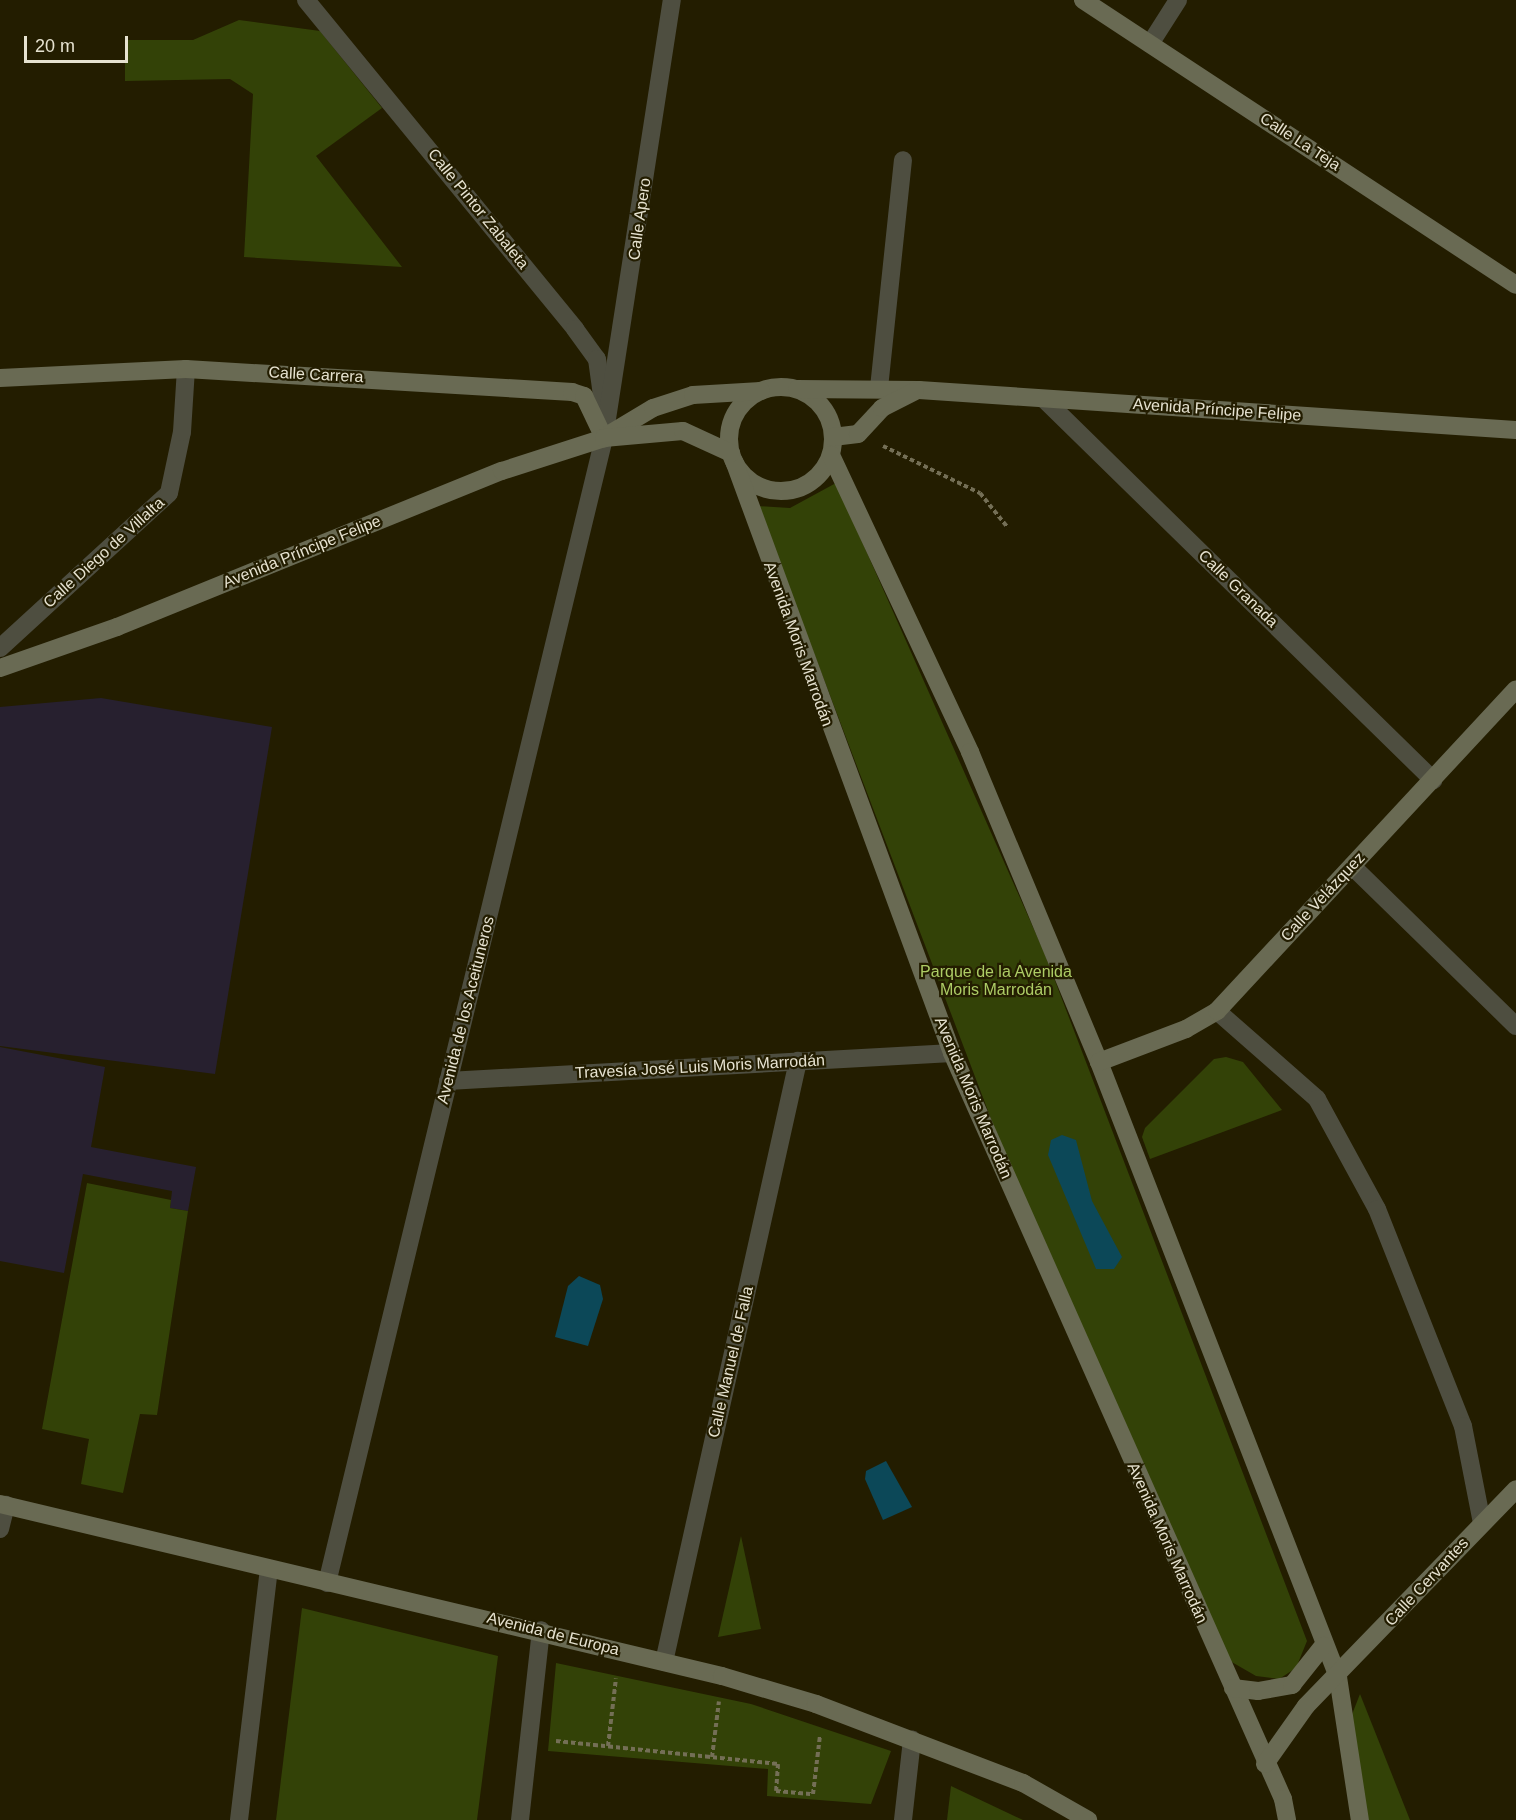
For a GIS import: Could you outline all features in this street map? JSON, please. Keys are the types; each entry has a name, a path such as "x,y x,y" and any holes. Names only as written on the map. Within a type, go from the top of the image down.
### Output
{"main road":[{"name":"Calle La Teja","path":"1083,0 1516,285"},
{"name":"Calle Carrera","path":"0,378 186,369 572,392 584,396 604,438"},
{"name":"Avenida Príncipe Felipe","path":"797,389 919,390 1516,430"},
{"path":"919,390 882,408 858,434 832,446 813,480 784,491 755,484 733,457 729,438 738,410 761,391 797,389 823,407 832,446 970,752 1100,1062 1323,1646 1338,1677 1360,1820"},
{"name":"Avenida Príncipe Felipe","path":"604,438 653,408 693,396 761,391"},
{"name":"Avenida Príncipe Felipe","path":"0,668 117,627 502,471 604,438 682,431 733,457"},
{"name":"Avenida Moris Marrodán","path":"733,457 952,1053 1265,1764 1283,1799 1287,1820"},
{"name":"Calle Velázquez","path":"1100,1062 1186,1029 1217,1011 1516,689"},
{"name":"Calle Cervantes","path":"1338,1677 1516,1489"},
{"name":"Avenida de Europa","path":"3,1504 327,1583 541,1630 722,1676 824,1707 1023,1783 1088,1820"},
{"path":"1233,1688 1258,1691 1292,1685 1323,1646"},
{"path":"1265,1764 1306,1706 1338,1677"}],"street":[{"name":"Calle Pintor Zabaleta","path":"306,0 597,359 604,438"},
{"name":"Calle Apero","path":"604,438 672,0"},
{"path":"1150,44 1178,0"},
{"path":"879,388 903,160"},
{"name":"Calle Diego de Villalta","path":"0,648 169,493 182,432 186,369"},
{"name":"Calle Granada","path":"1044,399 1433,780"},
{"name":"Avenida de los Aceituneros","path":"327,1583 604,438"},
{"path":"1352,866 1516,1026"},
{"path":"1217,1011 1317,1099 1377,1209 1463,1426 1482,1523"},
{"name":"Travesía José Luis Moris Marrodán","path":"448,1081 952,1053"},
{"name":"Calle Manuel de Falla","path":"664,1662 798,1062"},
{"path":"0,1529 3,1504"},
{"path":"239,1820 269,1569"},
{"path":"520,1820 541,1630"},
{"path":"903,1820 912,1740"}],"path":[{"path":"858,434 980,493 1008,528"},
{"path":"608,1746 620,1650"},
{"path":"712,1756 722,1676"},
{"path":"529,1738 778,1764 776,1791 813,1794 824,1707"}],"shaded area":[{"path":"101,698 272,727 215,1074 0,1046 0,707"},
{"path":"0,1047 105,1067 91,1147 196,1167 188,1211 170,1208 172,1191 83,1174 64,1273 0,1261"}],"green space":[{"path":"239,20 320,31 382,108 316,156 402,267 244,257 253,94 230,79 125,81 125,40 193,40"},
{"name":"Parque de la Avenida Moris Marrodán","path":"836,483 1044,952 1307,1641 1296,1668 1279,1679 1256,1676 1230,1661 1001,1145 758,506 790,508"},
{"path":"1226,1057 1243,1062 1282,1110 1150,1159 1142,1137 1145,1128 1214,1059"},
{"path":"87,1183 171,1200 170,1208 188,1211 157,1415 140,1414 123,1493 81,1484 89,1439 42,1429"},
{"path":"741,1536 761,1629 718,1637"},
{"path":"302,1608 498,1656 477,1820 276,1820"},
{"path":"556,1663 751,1704 891,1751 871,1804 767,1796 768,1769 548,1751"},
{"path":"1360,1694 1410,1820 1365,1820 1351,1717"},
{"path":"951,1786 1023,1820 947,1820"}],"water":[{"path":"1062,1135 1076,1140 1092,1201 1122,1257 1114,1269 1096,1269 1048,1155 1051,1140"},
{"path":"579,1276 600,1285 603,1299 588,1346 555,1337 568,1286"},
{"path":"886,1461 912,1507 883,1520 865,1479 866,1471"}]}
